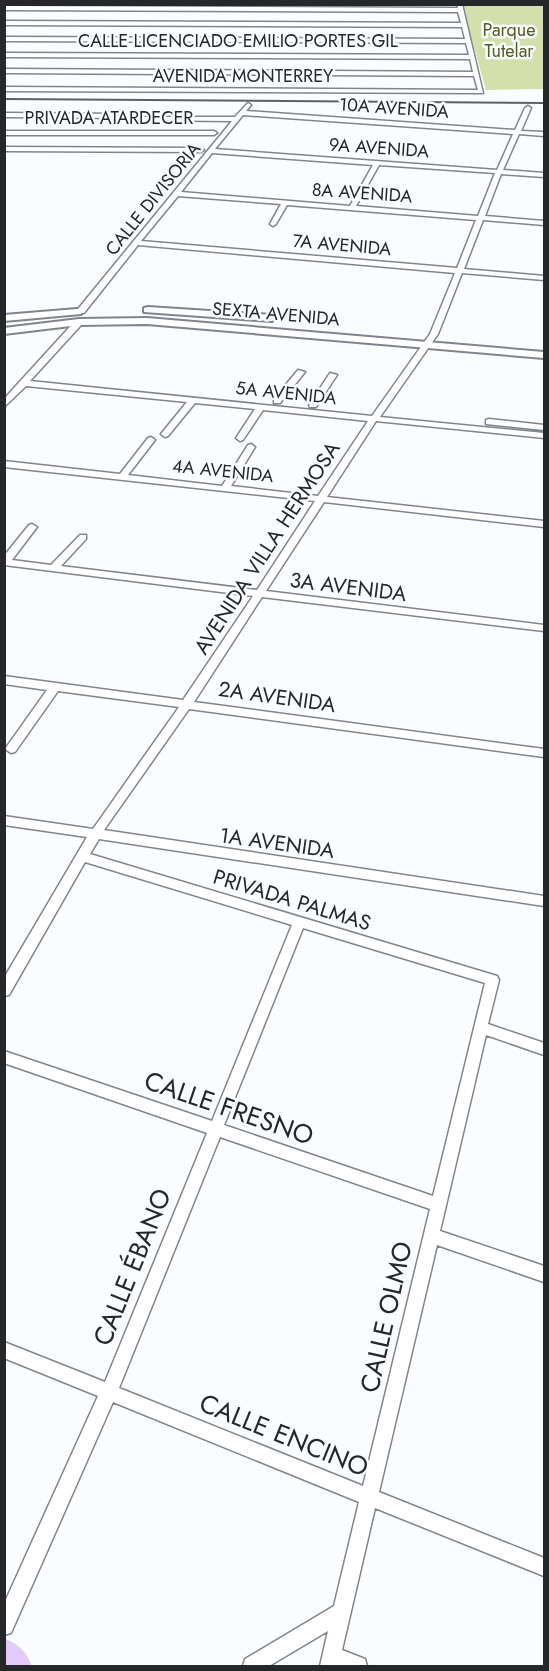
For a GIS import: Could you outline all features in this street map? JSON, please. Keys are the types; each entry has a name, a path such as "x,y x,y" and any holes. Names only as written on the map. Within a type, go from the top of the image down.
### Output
{"main road":[{"name":"SEXTA AVENIDA","path":"4,318 204,312 544,344"},
{"name":"SEXTA AVENIDA","path":"4,331 80,317 197,324 544,355"},
{"path":"4,1654 16,1666"}],"street":[{"path":"44,90 76,7"},
{"path":"162,24 165,7"},
{"path":"250,24 252,7"},
{"path":"346,7 347,25"},
{"path":"4,8 459,7 476,74 4,71"},
{"path":"4,23 464,25"},
{"path":"205,91 213,24"},
{"path":"337,24 344,92"},
{"path":"4,39 469,41"},
{"name":"CALLE LICENCIADO EMILIO PORTES GIL","path":"4,55 472,57"},
{"name":"AVENIDA MONTERREY","path":"4,89 481,92 476,74"},
{"name":"CALLE DIVISORIA","path":"4,405 80,317 248,105"},
{"path":"175,118 185,108"},
{"path":"212,119 221,108"},
{"name":"AVENIDA VILLA HERMOSA","path":"4,991 94,836 186,705 376,415 434,334 499,172 528,108"},
{"name":"10A AVENIDA","path":"147,109 136,118 212,119 240,116 544,134"},
{"path":"4,126 7,116 120,116"},
{"name":"PRIVADA ATARDECER","path":"4,133 214,133"},
{"path":"4,149 201,150"},
{"name":"9A AVENIDA","path":"212,151 544,176"},
{"path":"352,208 377,163"},
{"name":"8A AVENIDA","path":"176,194 544,223"},
{"path":"273,224 285,202"},
{"name":"7A AVENIDA","path":"137,243 544,278"},
{"path":"277,401 301,372"},
{"path":"313,405 333,375"},
{"name":"5A AVENIDA","path":"27,380 206,398 277,401 544,436"},
{"name":"5A AVENIDA","path":"147,392 193,400 206,398 261,407 544,428"},
{"path":"165,434 193,400"},
{"path":"240,438 261,407"},
{"path":"122,477 150,440"},
{"path":"225,488 251,447"},
{"name":"4A AVENIDA","path":"4,464 544,524"},
{"path":"5,562 32,527"},
{"path":"53,568 82,537"},
{"name":"3A AVENIDA","path":"5,562 544,628"},
{"name":"2A AVENIDA","path":"4,680 544,753"},
{"path":"11,749 55,687"},
{"name":"1A AVENIDA","path":"4,820 94,836 544,901"},
{"name":"PRIVADA PALMAS","path":"81,856 492,980"},
{"name":"CALLE ÉBANO","path":"4,1626 109,1392 299,923"},
{"name":"CALLE OLMO","path":"331,1661 492,980"},
{"path":"481,1028 544,1049"},
{"name":"CALLE FRESNO","path":"4,1057 439,1204"},
{"path":"432,1236 544,1274"},
{"name":"CALLE ENCINO","path":"4,1350 544,1567"},
{"path":"252,1666 343,1611"},
{"path":"331,1661 358,1666"}],"green space":[{"name":"Parque Tutelar","path":"462,5 544,5 544,89 486,90"}],"railway":[{"path":"4,99 544,103"}]}
